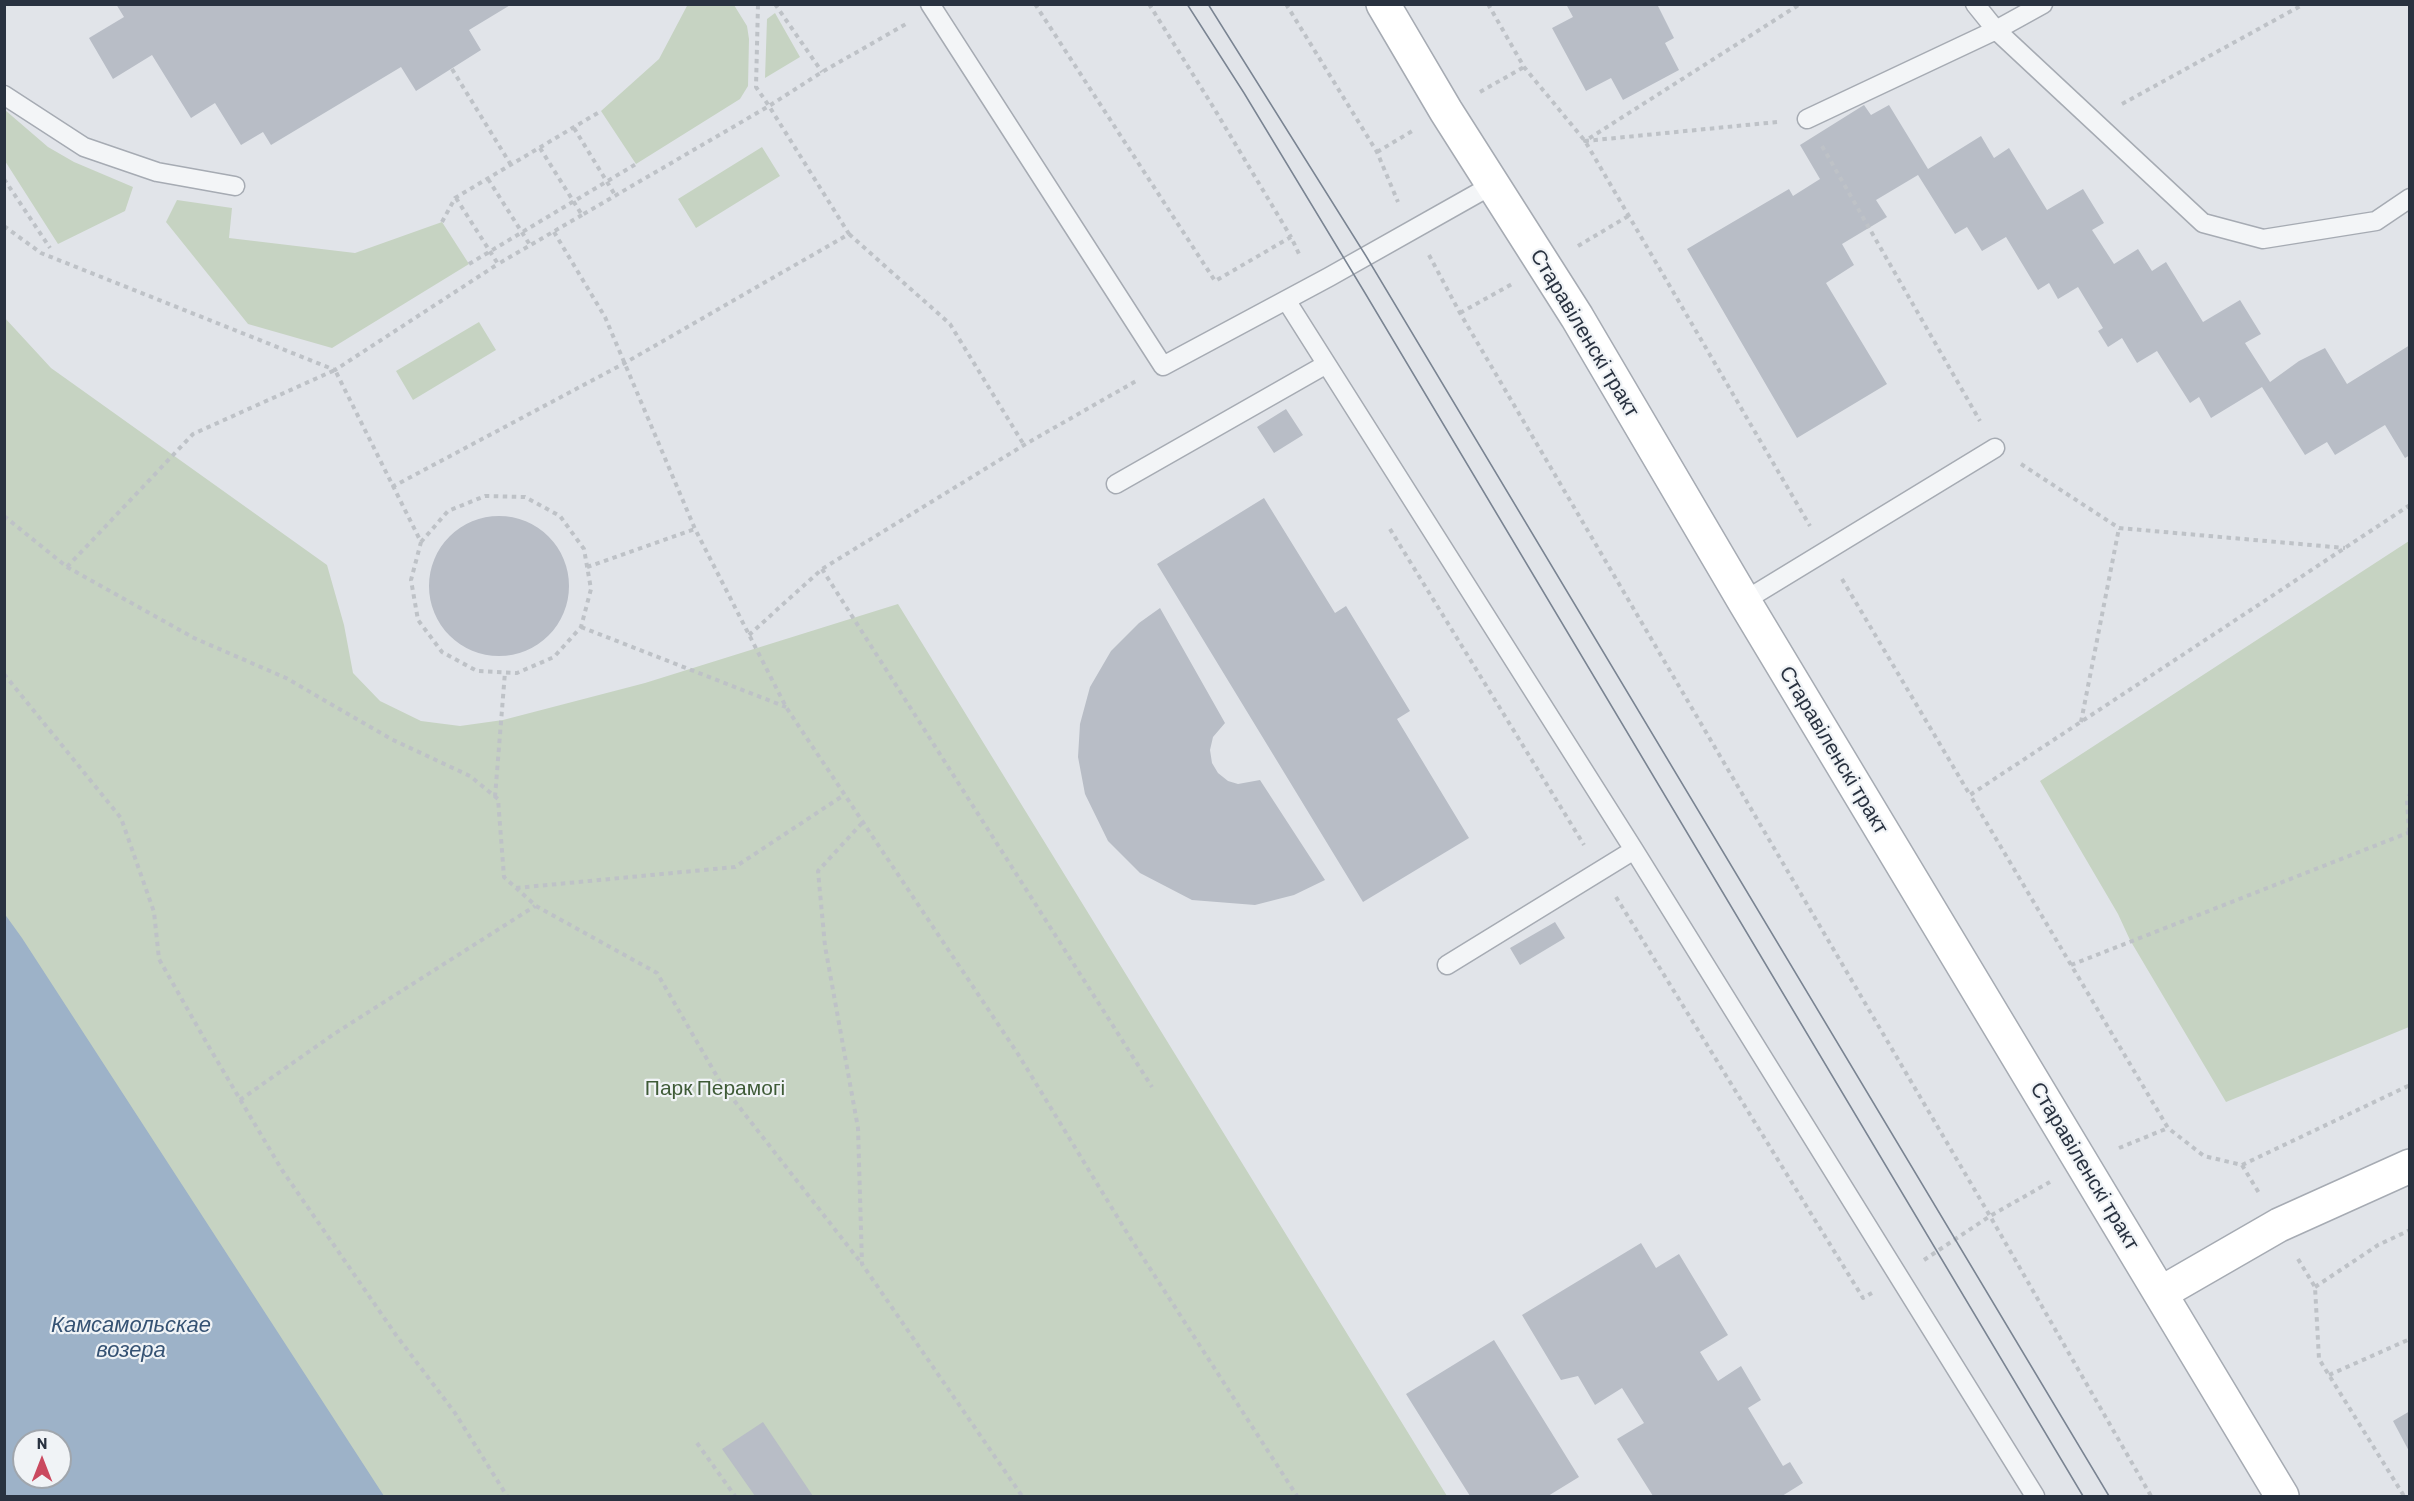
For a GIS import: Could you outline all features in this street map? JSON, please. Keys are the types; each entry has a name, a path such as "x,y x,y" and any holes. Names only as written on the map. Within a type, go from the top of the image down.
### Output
{"main road":[{"name":"Старавіленскі тракт","path":"1383,4 1446,111 1577,317 1744,601 2282,1497"},
{"path":"2161,1293 2279,1225 2409,1166"}],"lane":[{"path":"1975,4 1996,30 2203,223 2263,239 2376,221 2409,198"},
{"path":"1807,119 1996,30 2043,4"},
{"path":"931,7 1163,366 1315,285 1494,184"},
{"path":"4,95 36,118 84,147 157,172 235,186"},
{"path":"1286,300 1634,850 2034,1497"},
{"path":"1116,484 1325,365"},
{"path":"1744,601 1995,448"},
{"path":"1447,966 1634,850"}],"path":[{"path":"758,4 756,87 849,234 950,324 1024,445"},
{"path":"775,4 822,72"},
{"path":"1035,4 1215,281 1291,237"},
{"path":"1149,4 1291,237 1315,285"},
{"path":"1286,4 1377,152 1400,206 2151,1497"},
{"path":"1488,4 1524,67 1586,141 1825,551 2168,1128 2204,1156 2241,1165 2409,1085"},
{"path":"1586,141 1800,4"},
{"path":"2092,120 2304,4"},
{"path":"67,567 193,434 334,370 498,264 769,106 931,7"},
{"path":"452,69 511,165"},
{"path":"442,222 455,198 601,111"},
{"path":"1586,141 1807,119 1995,448 2119,528 2345,548"},
{"path":"574,128 615,195"},
{"path":"540,148 582,215"},
{"path":"469,264 636,164"},
{"path":"488,178 530,245"},
{"path":"4,179 50,248"},
{"path":"455,198 498,264"},
{"path":"4,226 41,253 334,370 422,542"},
{"path":"554,232 605,317 694,529 786,707 1018,1054 1129,1236 1297,1497"},
{"path":"392,487 623,364 849,234"},
{"path":"1422,261 1430,256"},
{"path":"749,635 822,569 1024,445 1163,366"},
{"path":"485,496 525,497 560,516 584,549 588,567 591,589 581,627 554,657 517,673 477,671 442,652 418,620 411,580 422,542 448,512 485,496"},
{"path":"1970,795 2409,505"},
{"path":"4,516 67,567 194,638 286,678 391,739 470,776 498,799 504,877 536,906 657,973 722,1085 862,1264 1023,1497"},
{"path":"2080,723 2119,528"},
{"path":"588,567 694,529"},
{"path":"822,569 1152,1087"},
{"path":"581,627 786,707"},
{"path":"495,797 505,672"},
{"path":"4,674 121,818 154,912 159,959 282,1170 396,1335 455,1413 507,1497"},
{"path":"2071,965 2409,832 2409,794"},
{"path":"516,888 735,867 844,795"},
{"path":"862,823 818,871 825,946 858,1128 862,1264"},
{"path":"240,1100 334,1034 536,906"},
{"path":"2404,1497 2319,1359 2315,1287 2378,1245 2409,1230"},
{"path":"2329,1375 2409,1339"},
{"path":"697,1443 735,1497"}],"green space":[{"path":"688,4 734,5 747,26 748,86 740,99 636,164 601,111 659,59"},
{"path":"775,13 800,57 765,78 767,19"},
{"path":"5,110 48,147 74,162 133,187 125,211 58,244 5,161"},
{"path":"762,147 780,176 696,228 678,199"},
{"path":"177,200 232,208 229,238 355,253 442,222 469,264 332,348 248,324 166,222"},
{"name":"Парк Перамогі","path":"4,317 51,368 327,565 344,625 353,673 380,701 421,721 460,726 503,720 645,683 898,604 1447,1496 5,1496"},
{"path":"479,322 496,350 413,400 396,371"},
{"path":"2409,541 2409,1027 2226,1102 2130,940 2118,914 2040,781"}],"water":[{"name":"Камсамольскае возера","path":"4,913 22,938 384,1496 5,1496"}],"building":[{"path":"116,4 512,4 469,30 481,50 416,91 401,67 271,145 263,132 241,145 215,103 191,118 152,55 113,79 89,38 124,17"},
{"path":"1566,4 1657,4 1674,38 1665,43 1679,70 1623,100 1611,78 1586,91 1552,28 1573,17"},
{"path":"1864,105 1871,115 1889,105 1928,169 1981,136 1994,158 2009,148 2047,210 2083,189 2104,223 2092,230 2114,264 2138,249 2152,271 2166,262 2203,322 2240,300 2261,334 2245,343 2270,382 2299,361 2325,348 2347,384 2410,345 2410,455 2405,458 2385,425 2335,455 2327,442 2305,455 2262,387 2211,418 2199,397 2190,403 2157,351 2137,363 2122,338 2108,347 2098,331 2103,328 2078,287 2058,299 2049,283 2038,290 2006,237 1982,251 1967,227 1955,234 1918,175 1876,200 1887,217 1842,244 1854,265 1826,283 1887,384 1797,438 1687,249 1789,189 1793,196 1820,179 1800,145"},
{"path":"1286,409 1303,435 1274,453 1257,427"},
{"path":"1264,498 1335,613 1346,606 1410,711 1397,719 1469,838 1363,902 1157,564"},
{"path":"499,516 526,521 549,536 564,559 569,586 564,613 549,636 526,651 499,656 472,651 449,636 434,613 429,586 434,559 449,536 472,521"},
{"path":"1160,608 1225,723 1213,737 1210,750 1212,763 1218,773 1228,781 1238,784 1260,780 1325,880 1294,895 1255,905 1192,900 1140,873 1108,841 1085,794 1078,757 1080,724 1090,687 1111,651 1139,623"},
{"path":"1555,922 1565,938 1520,965 1510,948"},
{"path":"1641,1243 1656,1268 1679,1254 1728,1335 1700,1352 1718,1381 1741,1366 1761,1400 1748,1408 1783,1466 1790,1462 1803,1483 1782,1496 1653,1496 1617,1439 1644,1423 1622,1388 1595,1405 1578,1376 1561,1380 1522,1315"},
{"path":"1494,1340 1579,1477 1548,1496 1470,1496 1406,1394"},
{"path":"2410,1411 2410,1453 2393,1421"},
{"path":"763,1422 813,1496 755,1496 722,1449"}],"tram line":[{"path":"1187,4 1244,93 1365,293 2083,1496"},
{"path":"1208,4 1366,256 2109,1496"}]}
